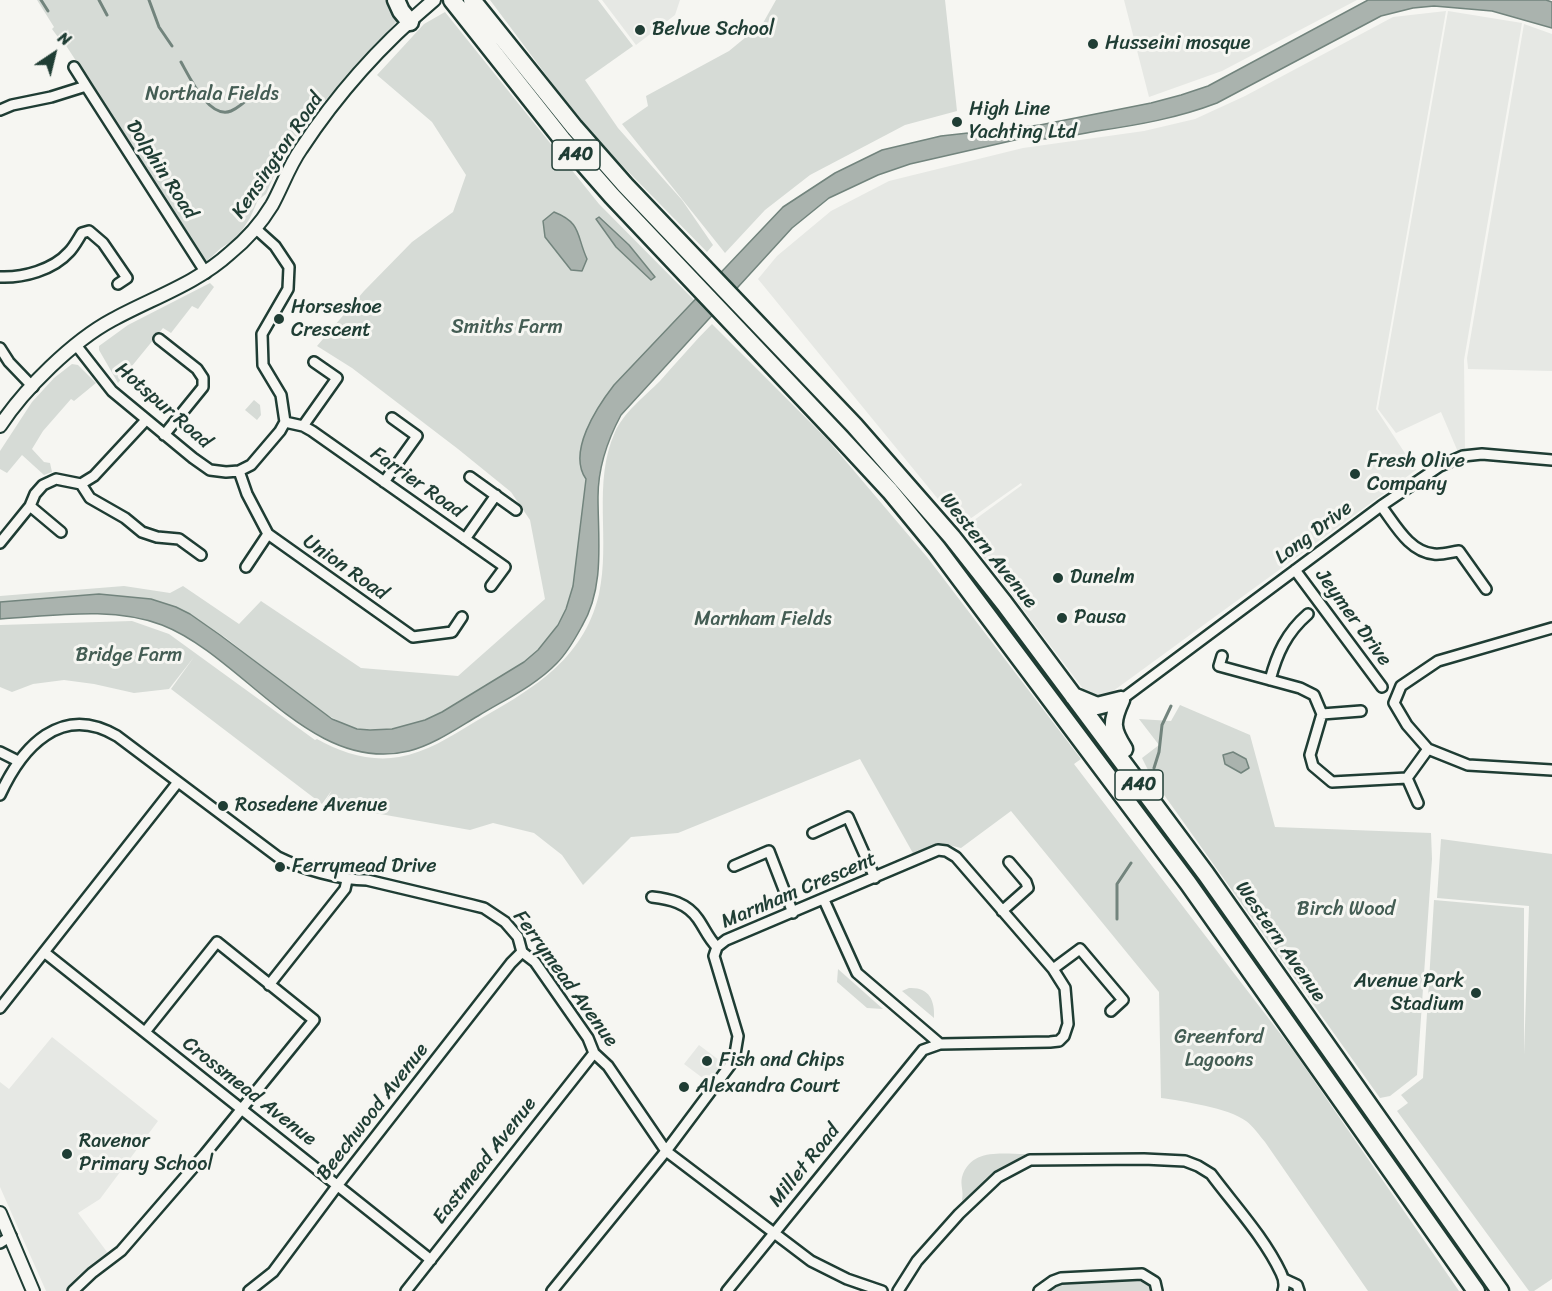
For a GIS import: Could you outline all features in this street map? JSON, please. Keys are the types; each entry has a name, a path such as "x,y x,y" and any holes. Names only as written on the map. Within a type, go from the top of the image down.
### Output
{"highway":[{"path":"396,0 401,11 410,21"},
{"name":"Western Avenue","path":"452,0 474,12 625,185 899,475 998,595 1206,874 1500,1291"},
{"name":"Western Avenue","path":"474,12 562,139 691,281 890,491 938,548 1188,883 1476,1291"},
{"path":"1072,696 1097,706 1121,700"},
{"path":"1121,700 1113,718 1114,734 1206,874"}],"street":[{"name":"Kensington Road","path":"0,426 33,387 76,345 108,322 206,273 233,250 255,228 272,204 298,153 357,78 410,21 434,0"},
{"name":"Dolphin Road","path":"74,67 206,273"},
{"path":"0,110 86,86"},
{"path":"239,471 251,465 285,422 280,395 263,365 262,334 288,289 289,267 275,246 255,228"},
{"path":"0,277 10,278 38,273 68,253 82,232 89,231 104,243 128,278 118,284"},
{"path":"159,339 197,369 203,378 203,387 164,435"},
{"name":"Hotspur Road","path":"76,345 112,391 164,435 210,470 239,471"},
{"path":"0,348 9,362 33,387"},
{"path":"303,426 337,378 314,362"},
{"path":"384,482 417,436 392,418"},
{"path":"0,543 30,506 39,489 49,481 81,484 94,476 146,420"},
{"name":"Farrier Road","path":"285,422 303,426 505,567 491,586"},
{"name":"Long Drive","path":"1121,700 1381,506 1440,466 1463,456 1482,454 1552,460"},
{"name":"Union Road","path":"239,471 247,494 268,534 413,637 452,632 462,618"},
{"path":"470,477 516,510"},
{"path":"81,484 90,498 125,518 142,532 157,537 179,539 201,555"},
{"path":"465,539 496,495"},
{"path":"30,506 61,532"},
{"path":"1381,506 1411,544 1421,551 1435,554 1458,551 1486,589"},
{"path":"246,567 268,534"},
{"name":"Jeymer Drive","path":"1295,570 1382,687"},
{"path":"1270,681 1275,658 1283,642 1308,614"},
{"path":"1552,628 1437,661 1401,686 1394,703 1407,725 1428,749 1468,765 1552,770"},
{"path":"1222,656 1219,666 1300,688 1314,695 1322,714 1310,755 1313,766 1332,782 1407,778"},
{"path":"1322,714 1361,711"},
{"name":"Ferrymead Avenue","path":"0,795 18,761 35,742 53,730 76,725 87,726 108,731 117,736 278,857 293,864 347,880 367,880 484,908 505,922 518,937 522,952 535,962 588,1038 594,1053 608,1066 666,1151 811,1261 847,1279 882,1291"},
{"path":"1407,778 1428,749"},
{"path":"0,752 18,761"},
{"path":"1407,778 1418,803"},
{"path":"0,1008 178,782"},
{"path":"813,833 848,817 875,878"},
{"name":"Marnham Crescent","path":"552,1291 666,1151 734,1060 738,1036 714,956 717,947 726,940 938,850 946,851 957,857 1053,969 1065,988 1068,1024 1064,1036 1059,1041 940,1044"},
{"path":"734,866 769,851 793,913"},
{"path":"1002,910 1028,888 1026,882 1009,862"},
{"path":"269,985 345,890 347,880"},
{"path":"652,897 674,900 688,909 699,920 709,939 717,947"},
{"path":"824,900 857,974 940,1044"},
{"path":"73,1291 121,1251 314,1020 217,942 145,1032"},
{"path":"1053,969 1080,949 1123,1000 1111,1011"},
{"name":"Crossmead Avenue","path":"44,952 430,1260"},
{"name":"Beechwood Avenue","path":"249,1291 273,1272 338,1185 511,963 522,952"},
{"name":"Millet Road","path":"727,1291 914,1060 923,1050 940,1044"},
{"name":"Eastmead Avenue","path":"406,1291 594,1053"},
{"path":"898,1291 917,1261 959,1214 998,1177 1030,1160 1144,1159 1185,1161 1211,1174 1258,1236 1284,1279 1297,1285 1299,1291"},
{"path":"0,1213 5,1240 33,1291"},
{"path":"1039,1291 1061,1278 1140,1274 1148,1276 1155,1282 1157,1291"},
{"path":"1283,1291 1284,1279"}],"shaded area":[{"name":"Belvue School","path":"602,0 680,0 675,15 636,45"},
{"path":"1124,0 1357,0 1222,71 1149,97"},
{"path":"1368,0 1546,0 1552,2 1552,28 1492,11 1434,6 1413,8 1381,16 1217,103 1188,113 1065,137 1015,140 910,164 878,175 829,198 792,228 621,415 608,444 600,475 599,563 594,595 582,626 561,659 529,686 427,745 409,751 374,754 341,746 309,730 192,641 162,625 143,619 82,614 0,619 0,602 99,594 151,599 190,614 332,719 357,729 370,730 392,729 425,720 524,662 538,650 558,625 573,586 586,479 581,468 580,456 582,443 593,417 614,385 783,207 835,173 882,150 941,136 1040,125 1151,103 1208,86"},
{"path":"1446,11 1376,409 1416,470 1105,697 1093,696 1084,690 962,529 1022,485 1021,483 960,526 758,279 777,256 831,211 889,181 1023,148 1144,131 1195,119 1245,96 1393,17"},
{"path":"1448,11 1522,23 1464,360 1465,451 1458,452 1441,412 1396,433 1378,409"},
{"path":"1524,24 1552,34 1552,371 1468,369 1467,358"},
{"path":"554,212 574,225 577,231 587,259 582,271 571,270 545,237 543,221"},
{"path":"599,217 629,245 655,277 651,280 616,247 596,219"},
{"path":"1233,752 1246,759 1249,768 1241,773 1225,764 1223,755"},
{"name":"Ravenor Primary School","path":"52,1037 158,1121 100,1199 78,1213 110,1256 71,1291 46,1291 0,1187 0,1082 9,1089"},
{"path":"699,1045 723,1063 708,1082 684,1064"}],"green space":[{"name":"Northala Fields","path":"37,0 386,0 397,21 304,124 277,169 266,194 258,200 237,238 207,261 204,257 201,258 191,237 65,44 52,29 54,27"},
{"path":"490,0 598,0 633,46 585,80 618,128 682,200 713,245 707,252 608,151 561,95"},
{"path":"776,0 945,0 957,111 905,125 810,175 765,210 725,253 622,124 648,106 646,96 729,51 763,23"},
{"name":"Smiths Farm","path":"445,12 599,204 698,304 626,377 587,484 571,603 540,652 450,713 399,730 357,729 318,710 226,638 190,614 151,599 99,594 0,602 0,596 124,586 170,593 183,586 239,624 261,601 361,668 458,676 545,599 530,520 511,492 352,368 317,346 364,291 412,242 453,212 466,175 432,122 377,75 424,24"},
{"path":"210,283 214,287 198,309 192,306 171,333 163,328 118,383 99,350 99,346 128,325"},
{"name":"Marnham Fields","path":"712,324 827,439 927,557 1081,759 1074,764 1295,1053 1459,1291 1368,1291 1265,1142 1249,1123 1228,1112 1161,1098 1159,992 1011,811 961,848 940,843 914,855 860,759 678,833 631,837 583,885 562,855 534,833 493,823 470,830 324,804 332,790 322,804 171,689 194,657 169,689 134,693 64,680 33,684 12,692 0,687 0,625 132,621 169,634 315,740 356,755 388,758 409,755 456,734 533,686 567,656 580,638 591,618 599,594 603,553 604,471 615,432 629,411"},
{"path":"72,364 78,365 96,383 74,401 71,399 43,431 32,449 44,462 50,463 52,472 44,475 22,455 7,473 0,469 0,451 32,402 54,378"},
{"path":"254,400 260,405 261,415 257,420 245,410"},
{"name":"Birch Wood","path":"1180,705 1250,735 1275,827 1431,833 1432,859 1417,1075 1390,1096 1380,1098 1152,778 1142,758 1159,745 1139,719 1171,721"},
{"path":"1441,839 1552,854 1552,1279 1534,1291 1529,1291 1397,1111 1408,1103 1401,1095 1423,1078 1434,900 1524,908 1524,1055 1529,906 1437,898"},
{"path":"838,969 883,1009 867,1008 837,982"},
{"path":"909,988 926,992 932,1000 934,1018 902,991"},
{"path":"1025,1154 1026,1158 1000,1170 964,1202 962,1200 962,1177 972,1161 988,1155"},
{"path":"1140,1278 1151,1285 1153,1291 1046,1291 1065,1281"}],"waterway":[{"path":"41,0 48,11"},
{"path":"99,0 107,15"},
{"path":"149,0 159,27 172,46"},
{"path":"181,62 201,95 215,109 223,112 239,107 260,88"},
{"path":"1154,768 1159,752 1162,725 1171,706"},
{"path":"1117,919 1117,884 1131,863"}],"place":[{"name":"Belvue School","path":"640,30"},
{"name":"Husseini mosque","path":"1093,44"},
{"name":"High Line Yachting Ltd","path":"957,122"},
{"name":"Horseshoe Crescent","path":"279,319"},
{"name":"Fresh Olive Company","path":"1355,474"},
{"name":"Dunelm","path":"1058,578"},
{"name":"Pausa","path":"1062,618"},
{"name":"Rosedene Avenue","path":"223,806"},
{"name":"Ferrymead Drive","path":"280,867"},
{"name":"Avenue Park Stadium","path":"1476,993"},
{"name":"Fish and Chips","path":"707,1061"},
{"name":"Alexandra Court","path":"684,1087"},
{"name":"Ravenor Primary School","path":"67,1154"}],"park label":[{"name":"Bridge Farm","path":"129,656"},
{"name":"Greenford Lagoons","path":"1219,1050"}]}
